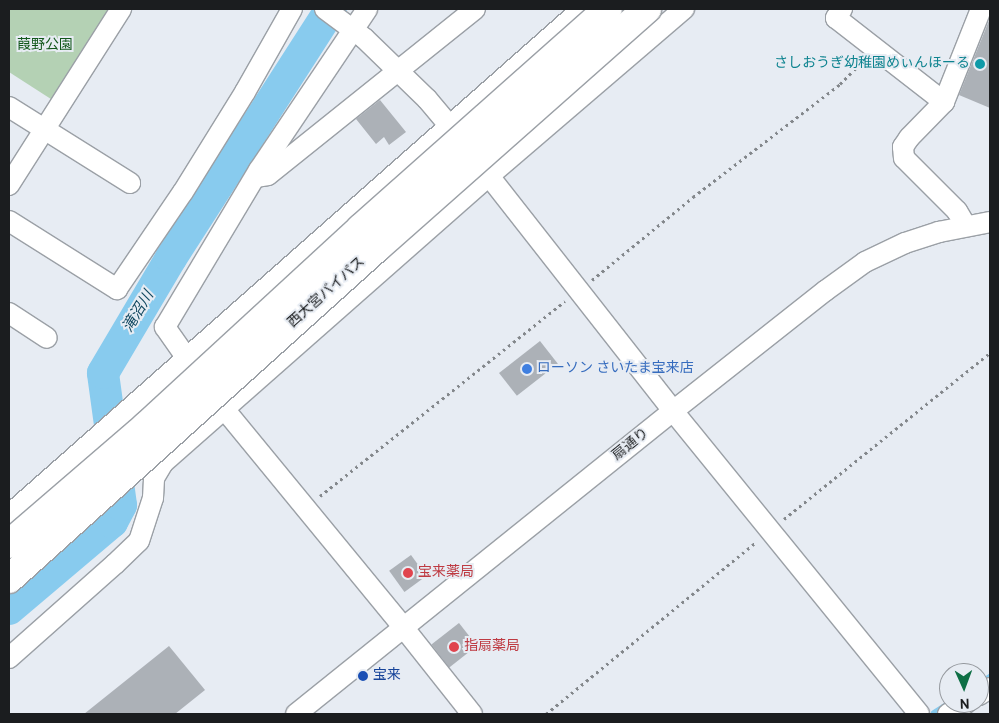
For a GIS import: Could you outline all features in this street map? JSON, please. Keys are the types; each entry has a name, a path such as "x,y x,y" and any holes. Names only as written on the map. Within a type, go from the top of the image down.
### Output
{"highway":[{"name":"西大宮バイパス","path":"9,544 146,426 361,228 608,9"},
{"name":"西大宮バイパス","path":"9,579 401,226 647,9"}],"street":[{"path":"9,184 121,9"},
{"path":"9,221 117,289 188,183 245,92 292,9"},
{"path":"325,9 349,26 399,70 449,125 673,410 919,714"},
{"path":"186,357 165,327 349,26 367,9"},
{"path":"255,178 268,174 475,9"},
{"path":"9,515 582,9"},
{"path":"9,658 116,564 139,541 153,498 154,478 163,463 490,176 684,9"},
{"path":"842,9 836,18 944,102"},
{"path":"966,226 957,211 904,158 903,147 909,138 944,102 981,9"},
{"path":"9,107 130,183"},
{"name":"扇通り","path":"296,714 673,410 824,291 865,262 905,243 940,232 990,222"},
{"path":"9,313 47,338"},
{"path":"225,410 404,627 472,714"}],"green space":[{"name":"葭野公園","path":"9,9 111,9 54,101 9,72"}],"building":[{"name":"さしおうぎ幼稚園めぃんほーる","path":"990,18 990,108 959,95"},
{"path":"380,100 406,132 389,145 384,137 376,144 356,119"},
{"path":"540,341 558,364 517,396 499,373"},
{"path":"411,555 426,576 404,592 389,571"},
{"path":"459,623 477,646 449,667 431,645"},
{"path":"169,646 205,690 175,714 84,714"}],"waterway":[{"name":"滝沼川","path":"9,609 112,522 121,505 103,373 171,258 331,9"},
{"path":"934,713 939,710"}],"place":[{"name":"さしおうぎ幼稚園めぃんほーる","path":"980,64"},
{"name":"ローソン さいたま宝来店","path":"527,369"},
{"name":"宝来薬局","path":"408,573"},
{"name":"指扇薬局","path":"454,647"},
{"name":"宝来","path":"363,676"}]}
